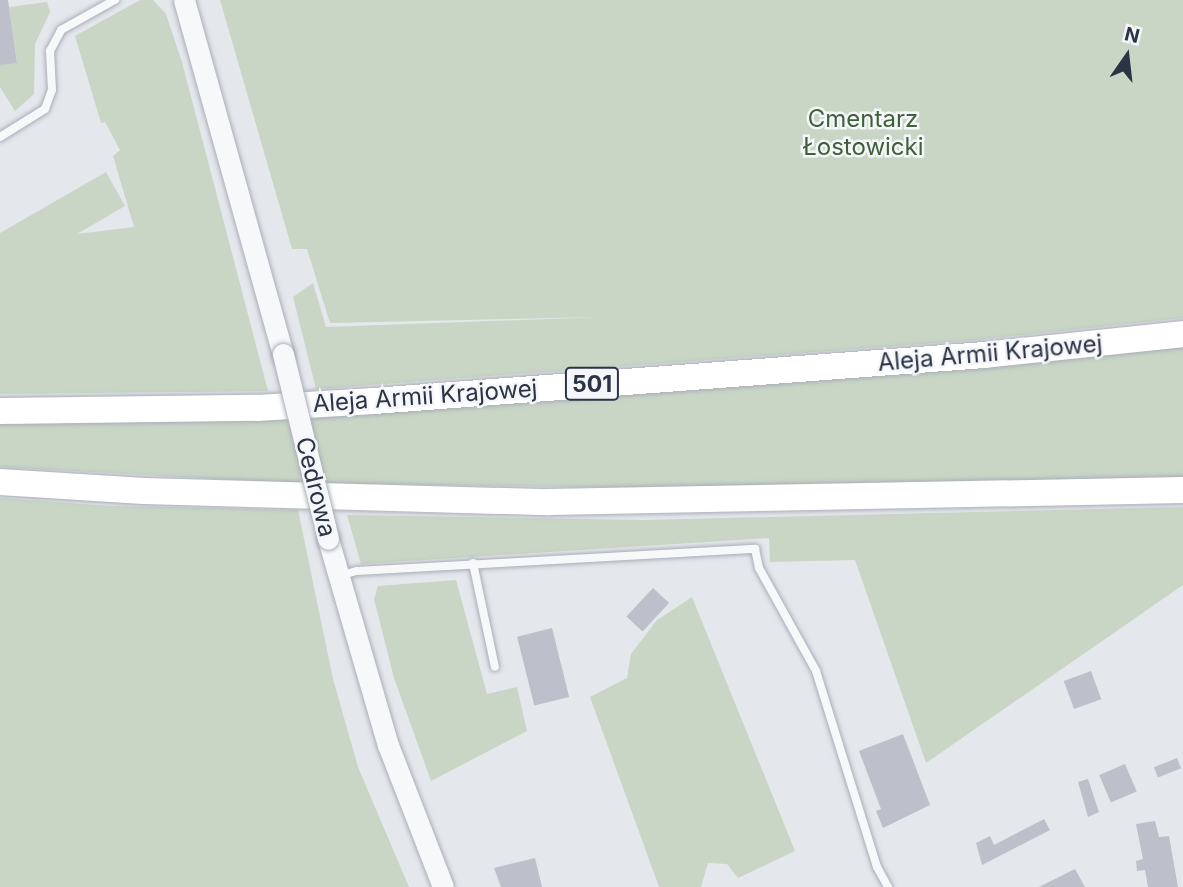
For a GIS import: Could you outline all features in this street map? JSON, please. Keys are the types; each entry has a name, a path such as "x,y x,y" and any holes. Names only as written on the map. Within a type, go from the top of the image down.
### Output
{"main road":[{"name":"Aleja Armii Krajowej","path":"0,411 257,408 374,401 984,355 1183,334"},
{"path":"0,482 194,493 549,502 1183,490"}],"street":[{"name":"Cedrowa","path":"184,0 283,354 328,539 388,745 443,887"}],"lane":[{"path":"0,137 45,109 52,90 50,51 61,30 115,0"},
{"path":"339,576 473,564 755,549 759,568 816,671 877,867 888,887"},
{"path":"473,564 495,667"}],"green space":[{"path":"140,0 153,0 166,14 182,62 268,391 0,394 0,233 106,172 125,206 77,234 134,227 113,156 120,150 105,122 101,123 75,36"},
{"name":"Cmentarz Łostowicki","path":"220,0 1183,0 1183,318 976,340 316,389 293,297 313,283 326,327 602,317 330,323 307,249 292,249"},
{"path":"47,2 50,12 35,44 34,94 15,111 0,87 0,65 17,62 9,7"},
{"path":"1183,345 1183,479 668,488 290,483 0,467 0,424 269,419"},
{"path":"0,498 111,506 298,510 333,679 358,767 409,887 0,887"},
{"path":"1183,507 1183,585 926,763 855,560 770,562 769,538 361,564 347,515 643,520"},
{"path":"456,580 487,694 517,687 527,731 431,781 394,678 374,599 378,586"},
{"path":"692,597 795,851 738,878 727,864 708,863 701,887 659,887 590,697 627,678 631,654 657,620"}],"building":[{"path":"0,0 8,0 17,63 0,65"},
{"path":"653,588 669,603 642,632 626,617"},
{"path":"552,628 569,697 534,706 517,637"},
{"path":"1091,671 1101,699 1074,709 1064,681"},
{"path":"903,734 930,805 883,828 876,811 881,809 859,751"},
{"path":"1177,758 1181,768 1158,778 1154,767"},
{"path":"1125,764 1137,792 1111,803 1099,775"},
{"path":"1088,779 1099,812 1088,817 1078,782"},
{"path":"1044,819 1050,830 982,865 976,843 990,836 994,845"},
{"path":"1155,821 1159,837 1169,836 1178,887 1148,887 1145,870 1137,871 1136,861 1143,859 1136,824"},
{"path":"535,858 542,887 501,887 494,868"},
{"path":"1075,869 1085,887 1039,887"}]}
